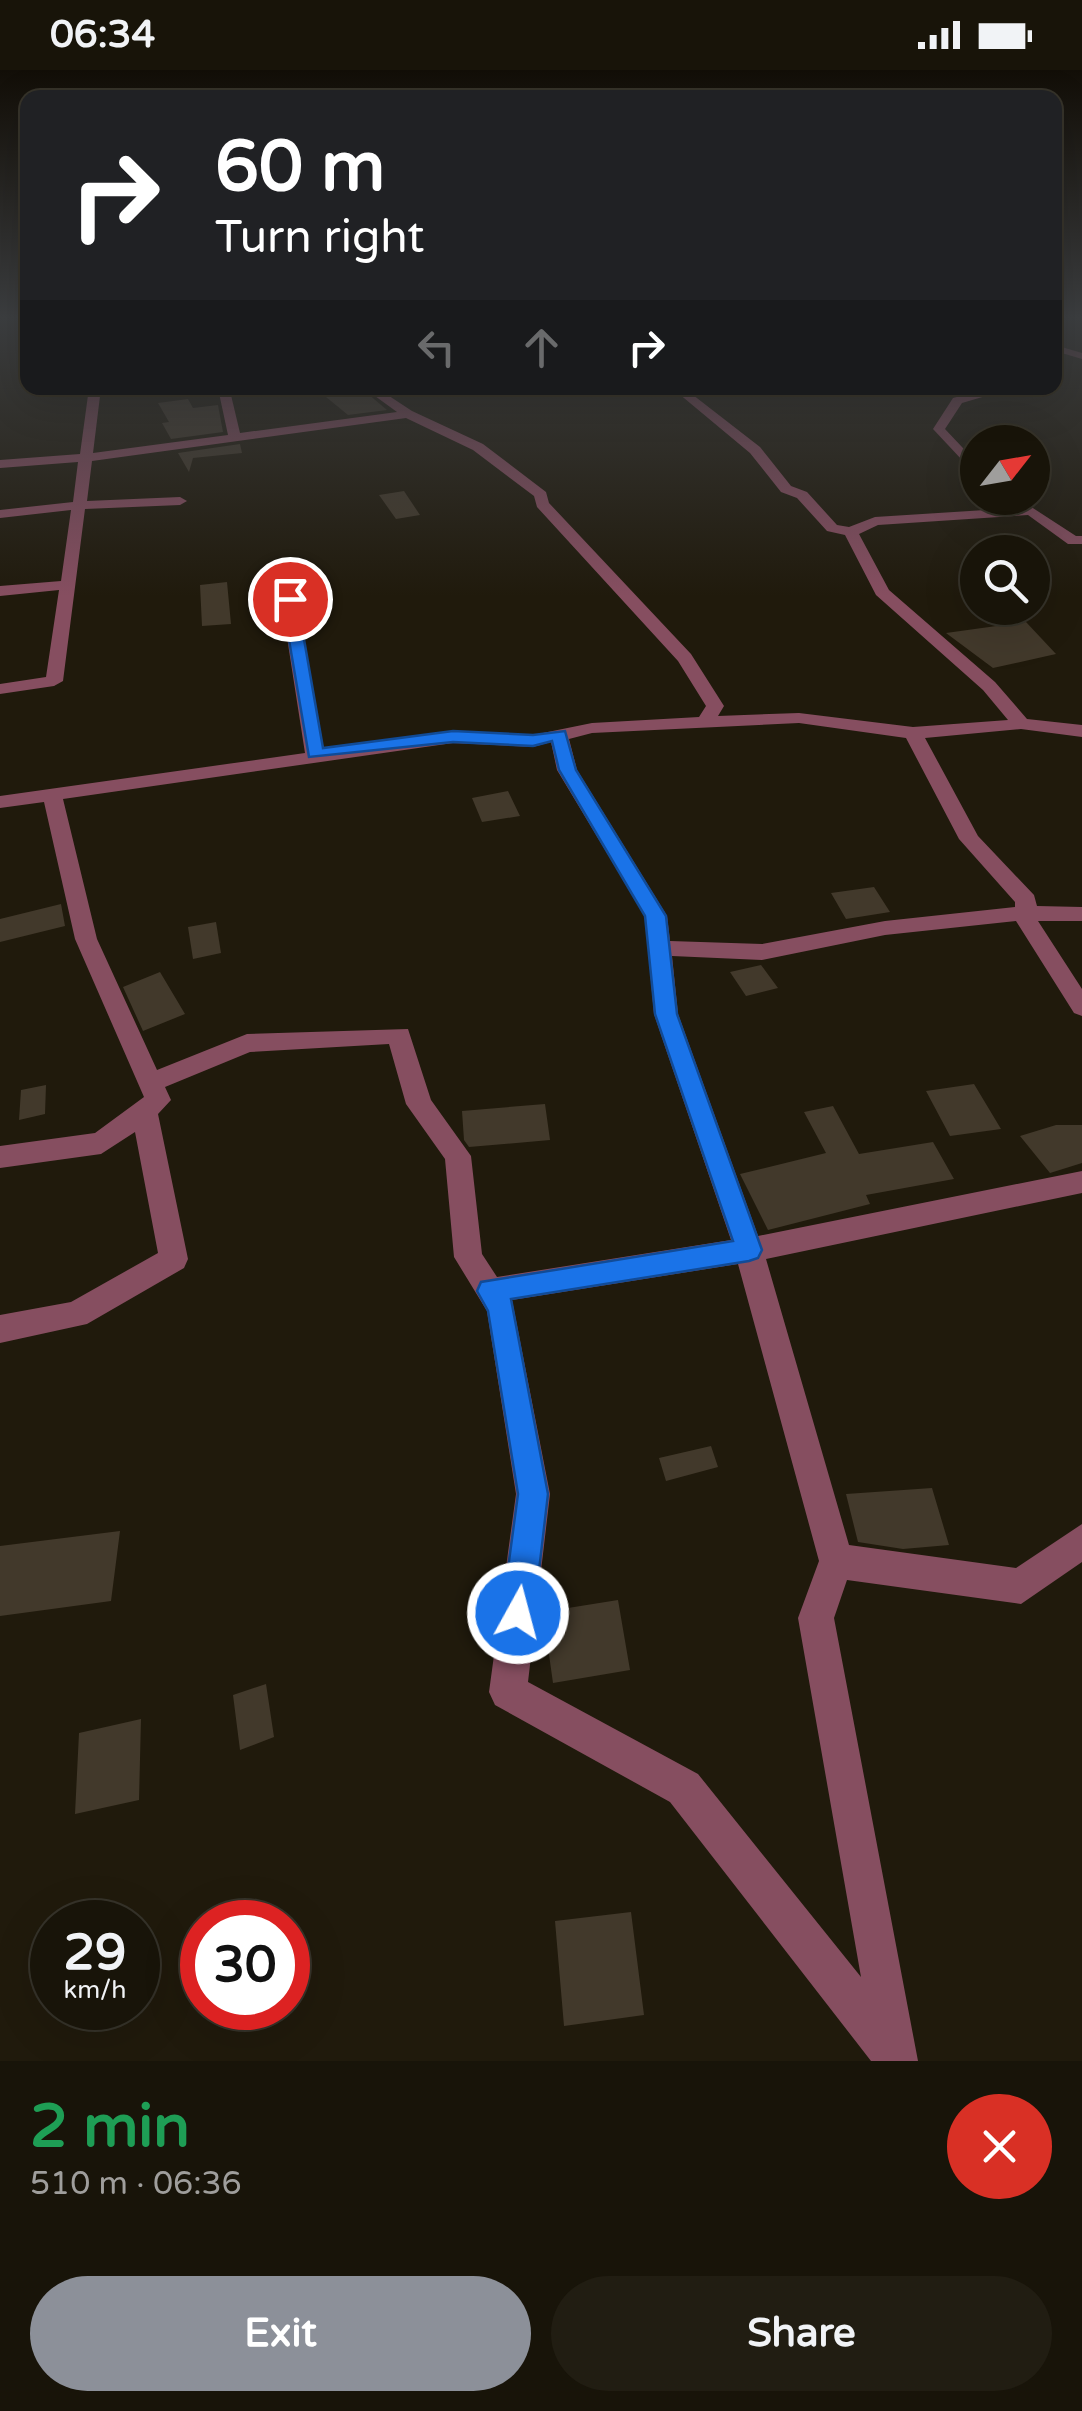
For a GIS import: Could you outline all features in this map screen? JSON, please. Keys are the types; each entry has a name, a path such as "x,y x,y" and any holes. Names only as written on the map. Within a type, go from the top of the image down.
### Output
{"street":[{"path":"0,689 54,681 91,410"},
{"path":"229,410 235,438"},
{"path":"402,410 478,448 541,495 542,504 686,658 715,706 707,720"},
{"path":"705,410 755,450 786,489 802,495 832,528 851,532 875,521 969,515"},
{"path":"947,410 939,429 960,453"},
{"path":"0,464 83,458 408,414"},
{"path":"0,514 78,505 180,501"},
{"path":"1037,515 1073,541 1082,540"},
{"path":"851,532 882,592 990,686 1021,724"},
{"path":"0,591 68,585"},
{"path":"290,599 315,754"},
{"path":"0,802 453,736 533,740 592,728 798,718 913,733 1021,724 1082,731"},
{"path":"913,733 969,839 1026,900 1026,927 1082,1007"},
{"path":"559,735 567,770 656,916 666,1014 749,1250 836,1561 816,1618 898,2060"},
{"path":"0,1329 76,1314 174,1259 147,1097 86,939 52,793"},
{"path":"659,948 762,952 885,928 1026,914 1082,914"},
{"path":"0,1157 102,1143 147,1097 247,1043 399,1035 419,1104 458,1156 468,1256 501,1308 533,1494 508,1692 684,1788 898,2060"},
{"path":"490,1291 749,1250 1082,1182"},
{"path":"836,1561 1021,1586 1082,1540"}],"building":[{"path":"162,410 219,410 223,432 171,439 162,423 169,422"},
{"path":"342,410 387,410 348,415"},
{"path":"240,444 242,453 193,458 189,472 178,453"},
{"path":"404,491 420,515 396,519 379,495"},
{"path":"227,582 231,624 202,626 200,585"},
{"path":"1029,625 1056,654 993,668 946,633"},
{"path":"508,791 520,816 482,822 472,798"},
{"path":"874,887 890,912 846,919 831,893"},
{"path":"61,904 65,926 0,942 0,919"},
{"path":"216,922 221,953 193,959 188,927"},
{"path":"761,965 778,988 746,996 730,972"},
{"path":"160,972 185,1014 143,1031 123,987"},
{"path":"974,1084 1001,1129 950,1136 926,1091"},
{"path":"46,1085 45,1114 19,1120 21,1090"},
{"path":"545,1104 550,1140 469,1147 464,1140 462,1111"},
{"path":"833,1106 859,1154 933,1142 954,1179 866,1195 870,1204 768,1230 740,1174 826,1153 804,1112"},
{"path":"1056,1125 1082,1125 1082,1163 1050,1173 1020,1136"},
{"path":"711,1446 718,1467 666,1481 659,1458"},
{"path":"932,1488 949,1545 903,1549 858,1542 846,1494"},
{"path":"120,1531 111,1601 0,1616 0,1546"},
{"path":"618,1600 630,1670 553,1683 543,1612"},
{"path":"266,1684 274,1737 240,1750 233,1695"},
{"path":"141,1719 139,1800 75,1814 79,1733"},
{"path":"631,1912 644,2015 564,2026 555,1921"}],"route":[{"path":"290,599 315,754 453,736 533,740 559,735 567,770 656,916 666,1014 749,1250 490,1291 501,1308 533,1494 518,1613"}]}
